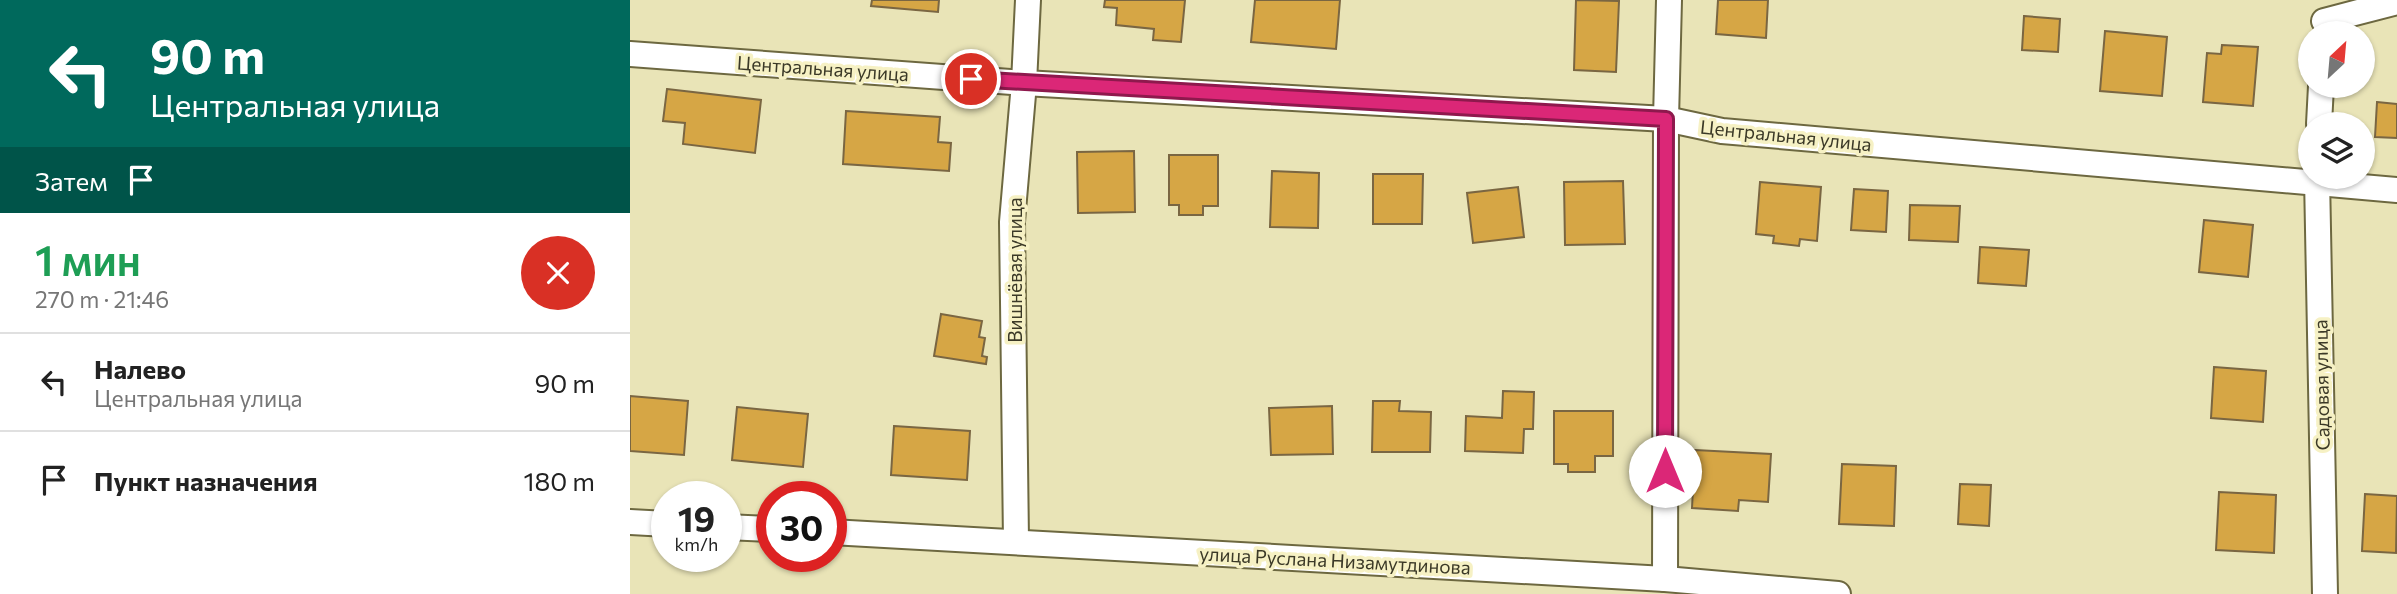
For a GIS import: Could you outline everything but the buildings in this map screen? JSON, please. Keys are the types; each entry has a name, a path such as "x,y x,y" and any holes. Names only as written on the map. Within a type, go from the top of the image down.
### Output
{"street":[{"name":"Вишнёвая улица","path":"1016,541 1012,222 1028,0"},
{"path":"1665,579 1666,119 1669,0"},
{"path":"2323,18 2397,2"},
{"name":"Центральная улица","path":"630,54 1024,83 1666,119 1722,131 2298,178"},
{"name":"Центральная улица","path":"2375,188 2397,191"},
{"name":"Садовая улица","path":"2317,189 2325,594"},
{"path":"630,522 651,523"},
{"name":"улица Руслана Низамутдинова","path":"847,533 1665,579 1838,594"}],"route":[{"path":"971,79 1666,119 1665,471"}]}
